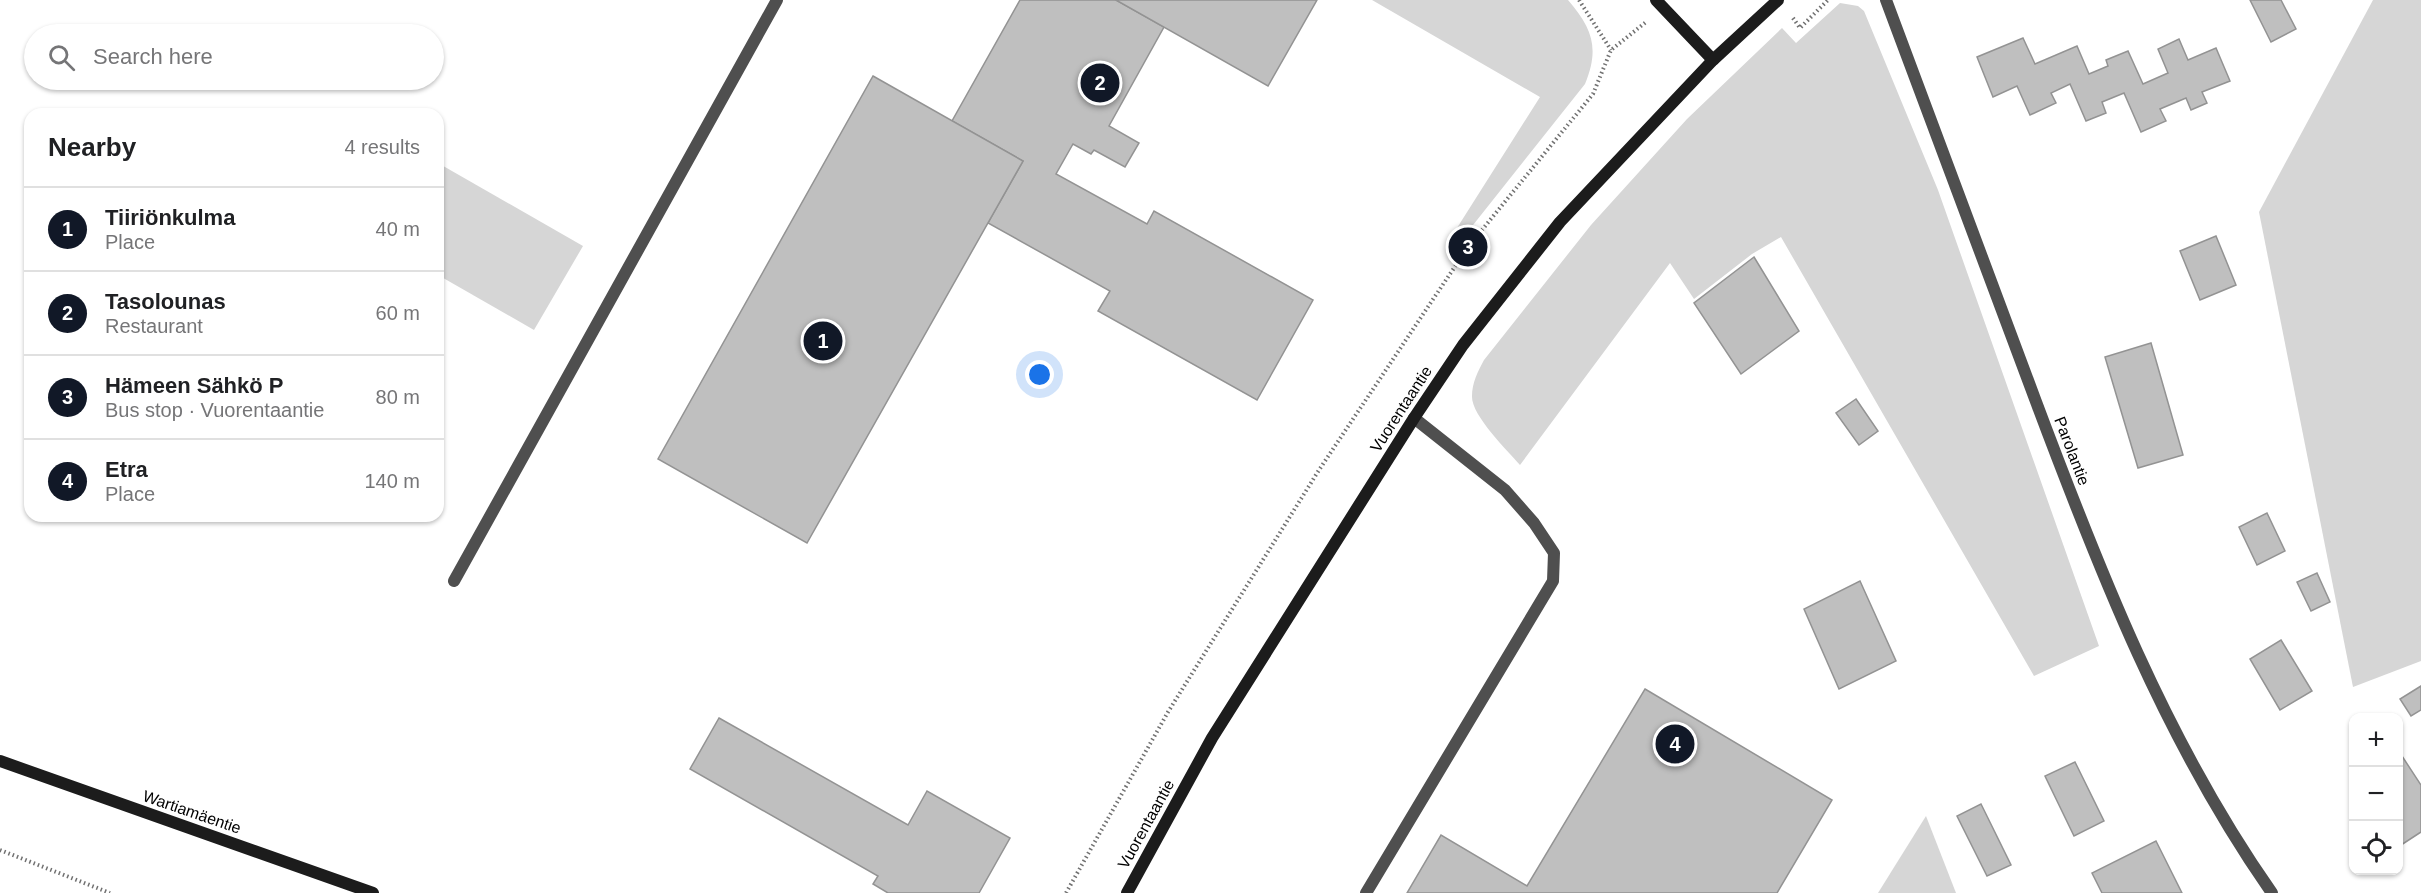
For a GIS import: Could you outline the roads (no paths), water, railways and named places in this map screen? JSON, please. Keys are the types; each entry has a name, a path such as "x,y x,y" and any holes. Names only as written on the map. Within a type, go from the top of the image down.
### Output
{"main road":[{"path":"1659,4 1713,60"},
{"name":"Vuorentaantie","path":"1127,893 1212,738 1414,418 1463,345 1560,222 1713,60 1782,5"},
{"name":"Wartiamäentie","path":"0,761 373,893"}],"street":[{"path":"454,581 777,0"},
{"name":"Parolantie","path":"1886,0 2092,550 2150,683 2198,775 2272,893"},
{"path":"1366,893 1553,581 1554,553 1534,523 1505,490 1414,418"}],"place":[{"name":"Tasolounas","path":"1100,83"},
{"name":"Hämeen Sähkö P","path":"1468,247"},
{"name":"Tiiriönkulma","path":"823,341"},
{"name":"Etra","path":"1675,744"}]}
